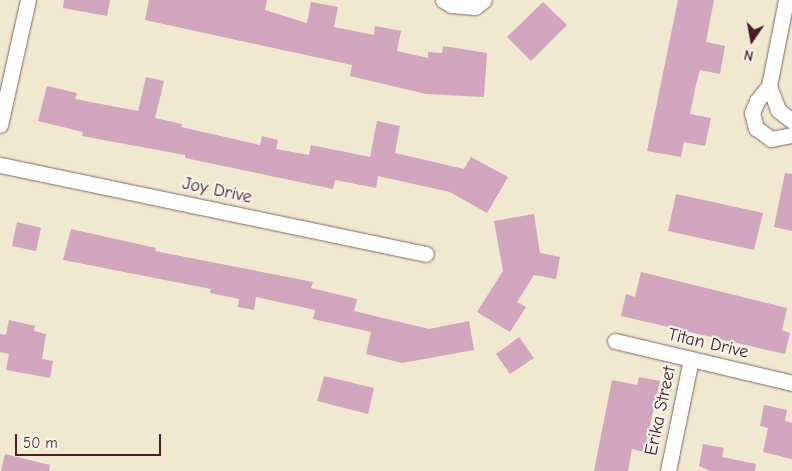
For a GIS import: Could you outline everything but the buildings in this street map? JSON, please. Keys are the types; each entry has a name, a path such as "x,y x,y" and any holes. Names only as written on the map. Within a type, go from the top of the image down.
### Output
{"street":[{"path":"0,125 28,0"},
{"path":"443,0 451,5 475,7 484,0"},
{"path":"786,0 769,86 757,101 752,113 756,128 771,139 792,135"},
{"path":"769,86 778,110 792,121"},
{"name":"Joy Drive","path":"0,165 426,254"},
{"name":"Titan Drive","path":"615,341 792,383"},
{"name":"Erika Street","path":"668,471 691,359"}]}
